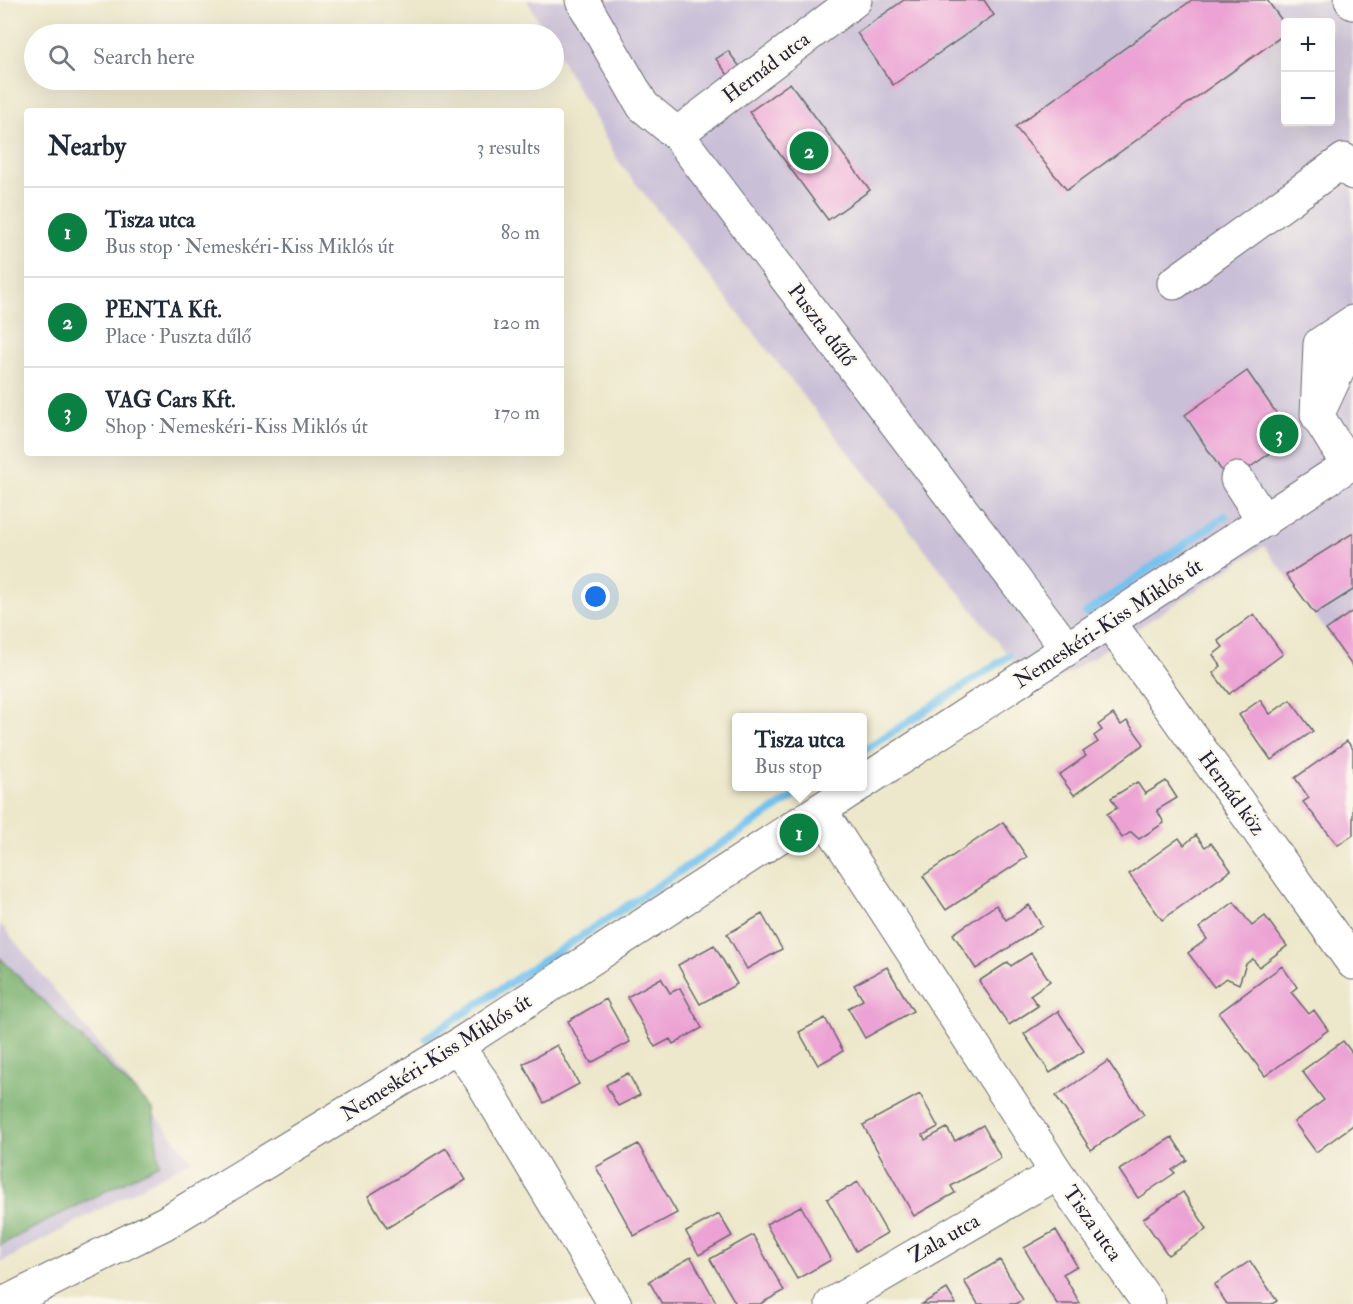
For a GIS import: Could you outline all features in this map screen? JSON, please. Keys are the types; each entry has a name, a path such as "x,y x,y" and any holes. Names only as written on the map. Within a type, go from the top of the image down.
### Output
{"street":[{"name":"Puszta dűlő","path":"582,0 643,106 677,134 1067,649"},
{"name":"Hernád utca","path":"677,134 855,0"},
{"path":"1174,283 1344,160 1353,173"},
{"path":"1351,464 1317,415 1320,344 1353,322"},
{"path":"1317,415 1340,366 1353,358"},
{"name":"Nemeskéri-Kiss Miklós út","path":"867,780 1351,464"},
{"path":"1237,479 1264,521"},
{"name":"Hernád köz","path":"1110,623 1353,963"},
{"name":"Nemeskéri-Kiss Miklós út","path":"3,1304 165,1223 457,1046 849,791"},
{"name":"Tisza utca","path":"820,810 1057,1173 1149,1304"},
{"path":"457,1046 481,1080 615,1304"},
{"name":"Zala utca","path":"831,1304 1057,1173"}],"shaded area":[{"path":"527,0 1353,0 1353,667 1264,546 1038,693 619,162 564,65 564,24 540,24"},
{"path":"0,923 192,1160 0,1263"}],"green space":[{"path":"0,958 153,1109 159,1164 0,1245"}],"building":[{"path":"904,0 984,0 994,15 893,85 857,33"},
{"path":"1192,0 1267,0 1281,19 1281,37 1067,190 1015,127"},
{"path":"728,51 740,67 728,75 716,59"},
{"path":"790,83 870,190 828,220 749,112"},
{"path":"1247,371 1293,437 1229,482 1185,415"},
{"path":"1353,533 1353,590 1315,614 1286,575"},
{"path":"1353,611 1353,667 1326,630"},
{"path":"1254,614 1283,654 1229,694 1213,673 1221,666 1213,655 1223,647 1218,641"},
{"path":"1260,700 1270,714 1290,700 1313,731 1271,760 1239,715"},
{"path":"1113,714 1121,725 1127,721 1144,744 1074,795 1059,775 1086,756 1083,752 1098,742 1094,736 1102,730 1098,725"},
{"path":"1347,741 1353,749 1353,835 1338,845 1303,802 1309,798 1295,778"},
{"path":"1166,781 1177,798 1157,810 1164,823 1139,839 1131,832 1122,838 1107,814 1117,808 1111,798 1137,782 1145,794"},
{"path":"1003,822 1027,857 946,910 923,876"},
{"path":"1196,835 1205,847 1211,843 1231,870 1162,920 1129,874 1179,838 1184,845"},
{"path":"1234,902 1252,926 1265,916 1287,946 1259,967 1253,959 1246,964 1239,984 1226,978 1214,987 1188,953 1207,939 1199,928"},
{"path":"996,905 1006,920 1029,905 1042,926 976,969 953,934"},
{"path":"762,914 782,949 747,969 727,934"},
{"path":"714,945 737,984 700,1004 678,965"},
{"path":"1031,953 1050,981 1030,995 1038,1006 1009,1025 979,981 1008,962 1011,966"},
{"path":"1282,966 1297,987 1291,992 1309,1014 1314,1010 1328,1030 1265,1076 1219,1013"},
{"path":"887,967 913,1011 865,1038 848,1008 863,1000 854,985"},
{"path":"661,978 670,993 680,988 702,1028 673,1044 670,1039 655,1047 627,997"},
{"path":"606,999 630,1042 591,1063 568,1021"},
{"path":"1058,1011 1084,1051 1050,1073 1024,1034"},
{"path":"825,1018 843,1051 818,1065 799,1032"},
{"path":"1343,1041 1353,1054 1353,1125 1316,1152 1294,1122 1324,1100 1302,1071"},
{"path":"557,1045 579,1084 544,1103 523,1064"},
{"path":"1108,1061 1144,1115 1091,1150 1056,1096"},
{"path":"628,1073 640,1095 618,1106 606,1085"},
{"path":"920,1094 938,1127 923,1135 925,1140 947,1128 955,1141 983,1125 1001,1158 951,1186 955,1193 914,1216 863,1125"},
{"path":"1172,1137 1187,1160 1172,1170 1175,1173 1138,1198 1119,1170"},
{"path":"638,1144 677,1213 634,1236 596,1167"},
{"path":"446,1148 466,1180 387,1228 368,1196"},
{"path":"858,1182 887,1233 856,1251 827,1199"},
{"path":"1183,1192 1207,1229 1168,1255 1143,1219"},
{"path":"801,1206 831,1260 797,1279 766,1224"},
{"path":"719,1214 732,1236 699,1255 686,1232"},
{"path":"1056,1230 1077,1266 1063,1274 1080,1303 1077,1304 1057,1304 1024,1248"},
{"path":"753,1235 784,1291 760,1304 736,1304 710,1259"},
{"path":"691,1257 717,1304 662,1304 649,1281"},
{"path":"1000,1260 1023,1300 1015,1304 978,1304 964,1281"},
{"path":"1250,1261 1277,1301 1272,1304 1227,1304 1214,1285"},
{"path":"947,1289 956,1304 922,1304"}],"waterway":[{"path":"1086,613 1225,516"},
{"path":"867,749 1009,656"},
{"path":"426,1038 802,791"}],"place":[{"name":"PENTA Kft.","path":"809,151"},
{"name":"VAG Cars Kft.","path":"1279,434"},
{"name":"Tisza utca","path":"799,833"}]}
